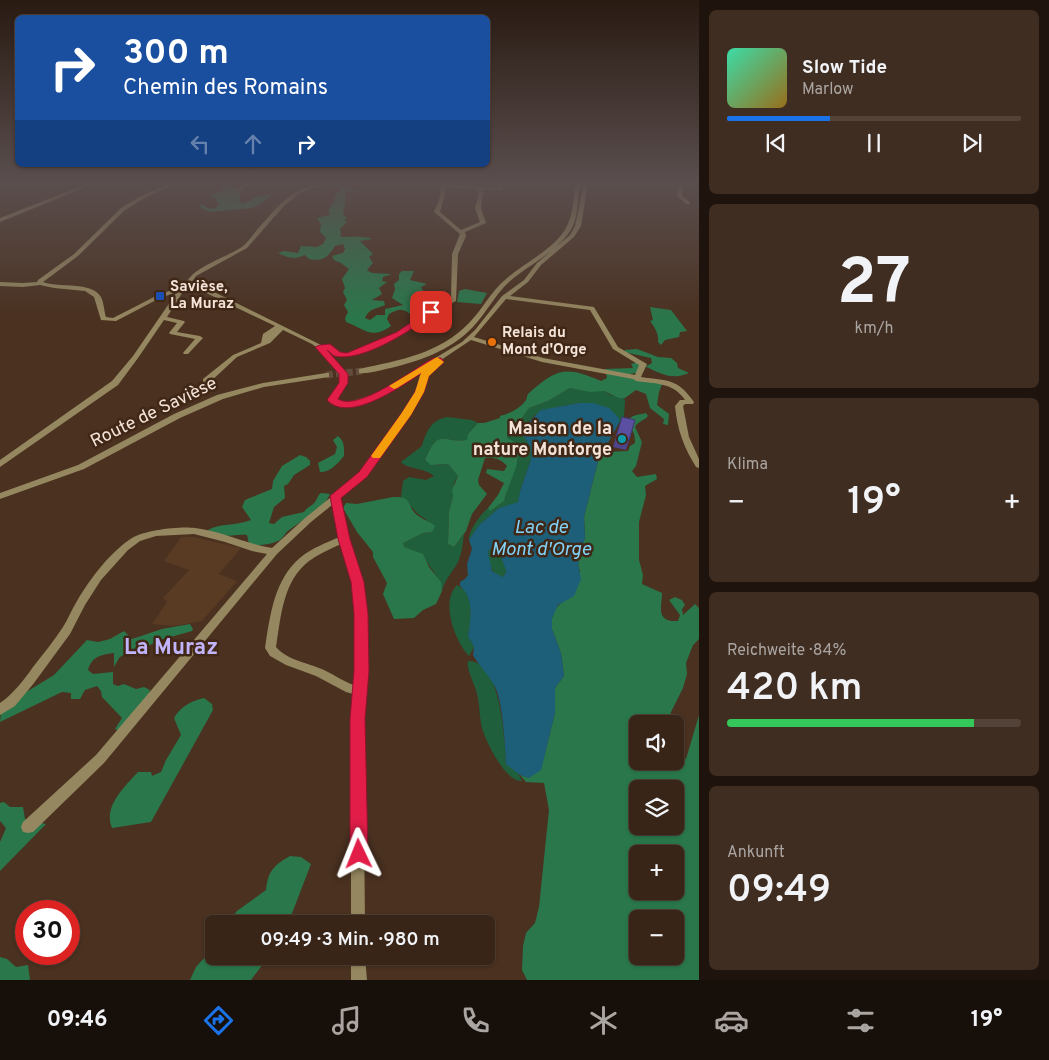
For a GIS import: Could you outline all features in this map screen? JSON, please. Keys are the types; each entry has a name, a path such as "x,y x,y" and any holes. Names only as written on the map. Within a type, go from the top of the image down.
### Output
{"street":[{"path":"41,283 40,281 79,253 103,229"},
{"path":"189,286 189,282 194,275 245,247 261,229"},
{"path":"320,347 330,347 337,354 348,355 400,334 431,312 452,302 454,298 455,254 463,236 456,229"},
{"path":"460,232 468,229"},
{"path":"362,371 412,359 450,342 472,324 495,292 565,233 567,229"},
{"path":"0,284 23,286 41,283 48,286 84,289 98,297 103,319 109,321 180,288 189,286 199,287 320,347 343,374 343,383 332,400 340,405 360,402 379,395 470,338 504,296 526,281 535,268 572,236 576,229"},
{"path":"508,281 520,284"},
{"path":"0,464 109,389 122,376 180,291 180,288"},
{"path":"504,296 535,302 594,309 615,348 643,364 636,378"},
{"path":"162,318 182,322 172,333 200,338 186,353"},
{"path":"206,381 235,356 264,344 281,328"},
{"path":"470,338 542,360 636,378 663,380 684,392 690,402 683,402 679,406 680,422 693,457 699,465"},
{"path":"28,827 100,759 274,552 335,496 363,475 406,415 420,392 424,375 440,363 437,360"},
{"name":"Route de Savièse","path":"0,496 81,467 177,416 220,397 263,385 326,376"},
{"path":"335,496 344,539 359,590 362,636 357,745 358,915"},
{"path":"0,710 18,694 66,631 98,577 125,548 137,539 156,533 194,531 227,539 252,548 274,552"},
{"path":"344,539 305,559 295,571 282,593 276,610 270,648 274,653 290,662 320,673 350,689 360,690"},
{"path":"358,965 359,980"}],"shaded area":[{"path":"181,537 194,537 241,548 219,574 237,581 202,621 174,626 152,624 167,602 163,598 189,570 164,561"}],"green space":[{"path":"320,229 340,229 340,235 342,237 372,239 360,241 373,254 369,257 373,263 367,270 372,273 392,274 383,277 382,281 387,282 379,288 382,294 372,300 384,301 385,305 371,311 365,318 370,320 377,315 385,315 385,309 403,305 392,298 395,289 394,284 399,280 399,274 402,271 414,271 410,280 427,284 421,287 424,292 421,298 424,305 422,310 410,314 404,310 397,310 389,314 387,319 391,326 373,333 346,322 345,318 348,312 344,305 347,300 343,292 345,288 342,279 349,269 334,260 332,256 343,253 345,249 343,244 335,246 327,256 318,260 309,259 305,255 291,258 278,253 284,251 298,253 301,246 317,247 323,244 326,238 320,232"},
{"path":"465,289 487,293 481,304 457,302 459,291"},
{"path":"650,307 671,310 687,331 680,332 679,337 665,340 661,345 650,321 653,320"},
{"path":"637,349 658,357 671,358 677,363 678,368 689,373 671,376 644,366 636,373 624,375 663,382 657,405 669,414 668,425 663,424 664,419 650,408 646,394 636,390 625,398 619,398 604,391 590,392 570,388 548,401 529,408 519,422 507,432 507,438 517,443 519,450 516,467 504,501 490,511 488,508 504,483 486,473 487,469 504,471 507,466 497,459 485,458 478,480 479,485 487,494 472,514 466,531 454,547 448,544 452,490 458,476 448,464 431,465 425,460 434,443 442,439 467,440 468,434 478,423 500,418 500,416 518,408 524,403 529,393 555,374 562,372 579,373 601,381 607,378 605,369 633,368 631,364 638,362 647,366 652,363 651,358 624,352 625,350"},
{"path":"570,388 604,391 624,398 624,417 619,423 619,418 614,414 579,403 558,407 535,415 523,428 522,433 531,448 531,459 518,503 499,508 479,525 469,540 473,527 488,508 490,510 504,500 518,455 507,438 507,432 519,422 529,408 548,401"},
{"path":"646,413 648,416 635,427 642,442 636,466 632,471 637,477 656,474 657,479 645,486 646,495 639,522 639,560 643,575 642,584 662,593 661,613 666,619 671,621 678,621 680,615 669,600 675,597 682,600 685,605 682,609 683,615 695,604 699,608 699,639 693,645 686,663 687,674 683,688 670,715 629,715 629,770 684,770 684,758 686,759 699,715 699,980 527,980 522,970 523,946 526,933 535,923 539,907 549,810 544,783 526,782 520,775 529,778 542,765 555,713 555,688 564,676 561,653 552,629 552,618 555,609 561,603 580,572 578,564 585,537 584,517 598,461 604,452 628,451 630,446 635,443 634,433 628,422 631,417"},
{"path":"447,417 472,420 478,423 468,434 468,440 438,440 434,443 425,460 435,465 448,464 458,476 454,483 449,512 448,544 454,547 464,534 463,544 458,562 442,591 437,577 423,555 404,547 403,543 423,533 432,532 426,519 401,497 403,481 409,477 426,480 434,476 426,471 404,465 401,462 422,446 427,431 433,424"},
{"path":"338,436 343,443 344,456 331,469 320,472 318,463 335,454 337,447 333,440"},
{"path":"300,455 310,461 310,465 294,475 288,484 284,486 285,498 274,507 269,523 274,524 282,517 304,512 316,501 321,493 330,494 317,510 288,531 280,540 265,545 249,544 247,535 220,536 208,530 218,526 251,520 242,507 245,500 272,489 273,481 282,466"},
{"path":"393,497 407,500 417,515 435,526 432,532 423,533 403,543 404,547 423,554 429,567 441,582 442,591 436,604 423,610 414,618 394,619 383,594 387,583 373,557 373,552 357,532 343,508 346,503 357,504"},
{"path":"492,547 501,553 506,573 502,577 495,573 491,567 488,552"},
{"path":"457,585 465,590 470,603 471,619 468,636 474,647 469,656 459,641 451,621 450,601 452,592"},
{"path":"190,624 193,629 192,631 160,640 140,650 127,652 119,658 114,667 114,653 101,656 92,662 88,670 93,674 113,672 113,684 118,686 124,684 136,689 144,687 150,690 148,697 118,730 115,729 122,718 102,697 101,691 97,686 85,690 80,699 71,699 71,693 62,692 0,722 1,713 23,694 54,675 87,640 98,642 110,639 124,631 132,639 162,629"},
{"path":"468,661 479,664 488,673 499,703 506,764 517,771 522,781 516,780 503,769 488,742 480,720 478,698 468,669"},
{"path":"204,698 212,704 213,710 151,822 112,828 110,812 116,798 138,772 151,772 152,776 161,772 181,735 174,718 187,705"},
{"path":"4,802 10,807 23,807 25,819 46,824 0,871 0,842 6,828 0,821 0,803"},
{"path":"290,856 301,857 311,864 291,915 234,915 266,890 270,873 280,862"},
{"path":"0,957 7,959 16,967 28,965 30,980 0,980"},
{"path":"205,957 205,965 262,965 251,980 190,980 196,967"}],"water":[{"name":"Lac de Mont d'Orge","path":"579,403 593,403 609,408 619,418 619,423 598,461 584,517 585,537 578,564 581,579 574,596 558,605 552,618 552,629 561,653 564,676 555,688 555,713 541,770 529,778 520,775 506,764 503,724 498,694 493,683 473,655 474,647 468,636 470,609 468,596 460,586 460,582 468,575 467,564 472,549 469,540 479,525 499,508 518,502 531,459 531,448 522,433 523,428 541,410","holes":["491,548 496,548 501,553 506,570 502,577 492,571 488,552"]}],"building":[{"path":"622,417 635,420 629,440 616,437"}],"tunnel":[{"path":"326,375 362,371"}],"slow traffic":[{"path":"376,456 420,392 424,375 440,362 437,360 432,362 394,386"}],"place":[{"name":"Savièse, La Muraz","path":"160,296"},
{"name":"Relais du Mont d'Orge","path":"492,342"},
{"name":"Maison de la nature Montorge","path":"622,439"}],"district":[{"name":"La Muraz","path":"171,648"}],"route":[{"path":"359,854 357,800 361,614 358,582 344,539 342,522 335,496 363,475 393,430 406,415 420,392 424,375 440,362 437,360 432,362 378,396 360,402 340,405 332,400 343,383 343,374 320,347 330,347 337,354 348,355 400,334 431,312"}]}
